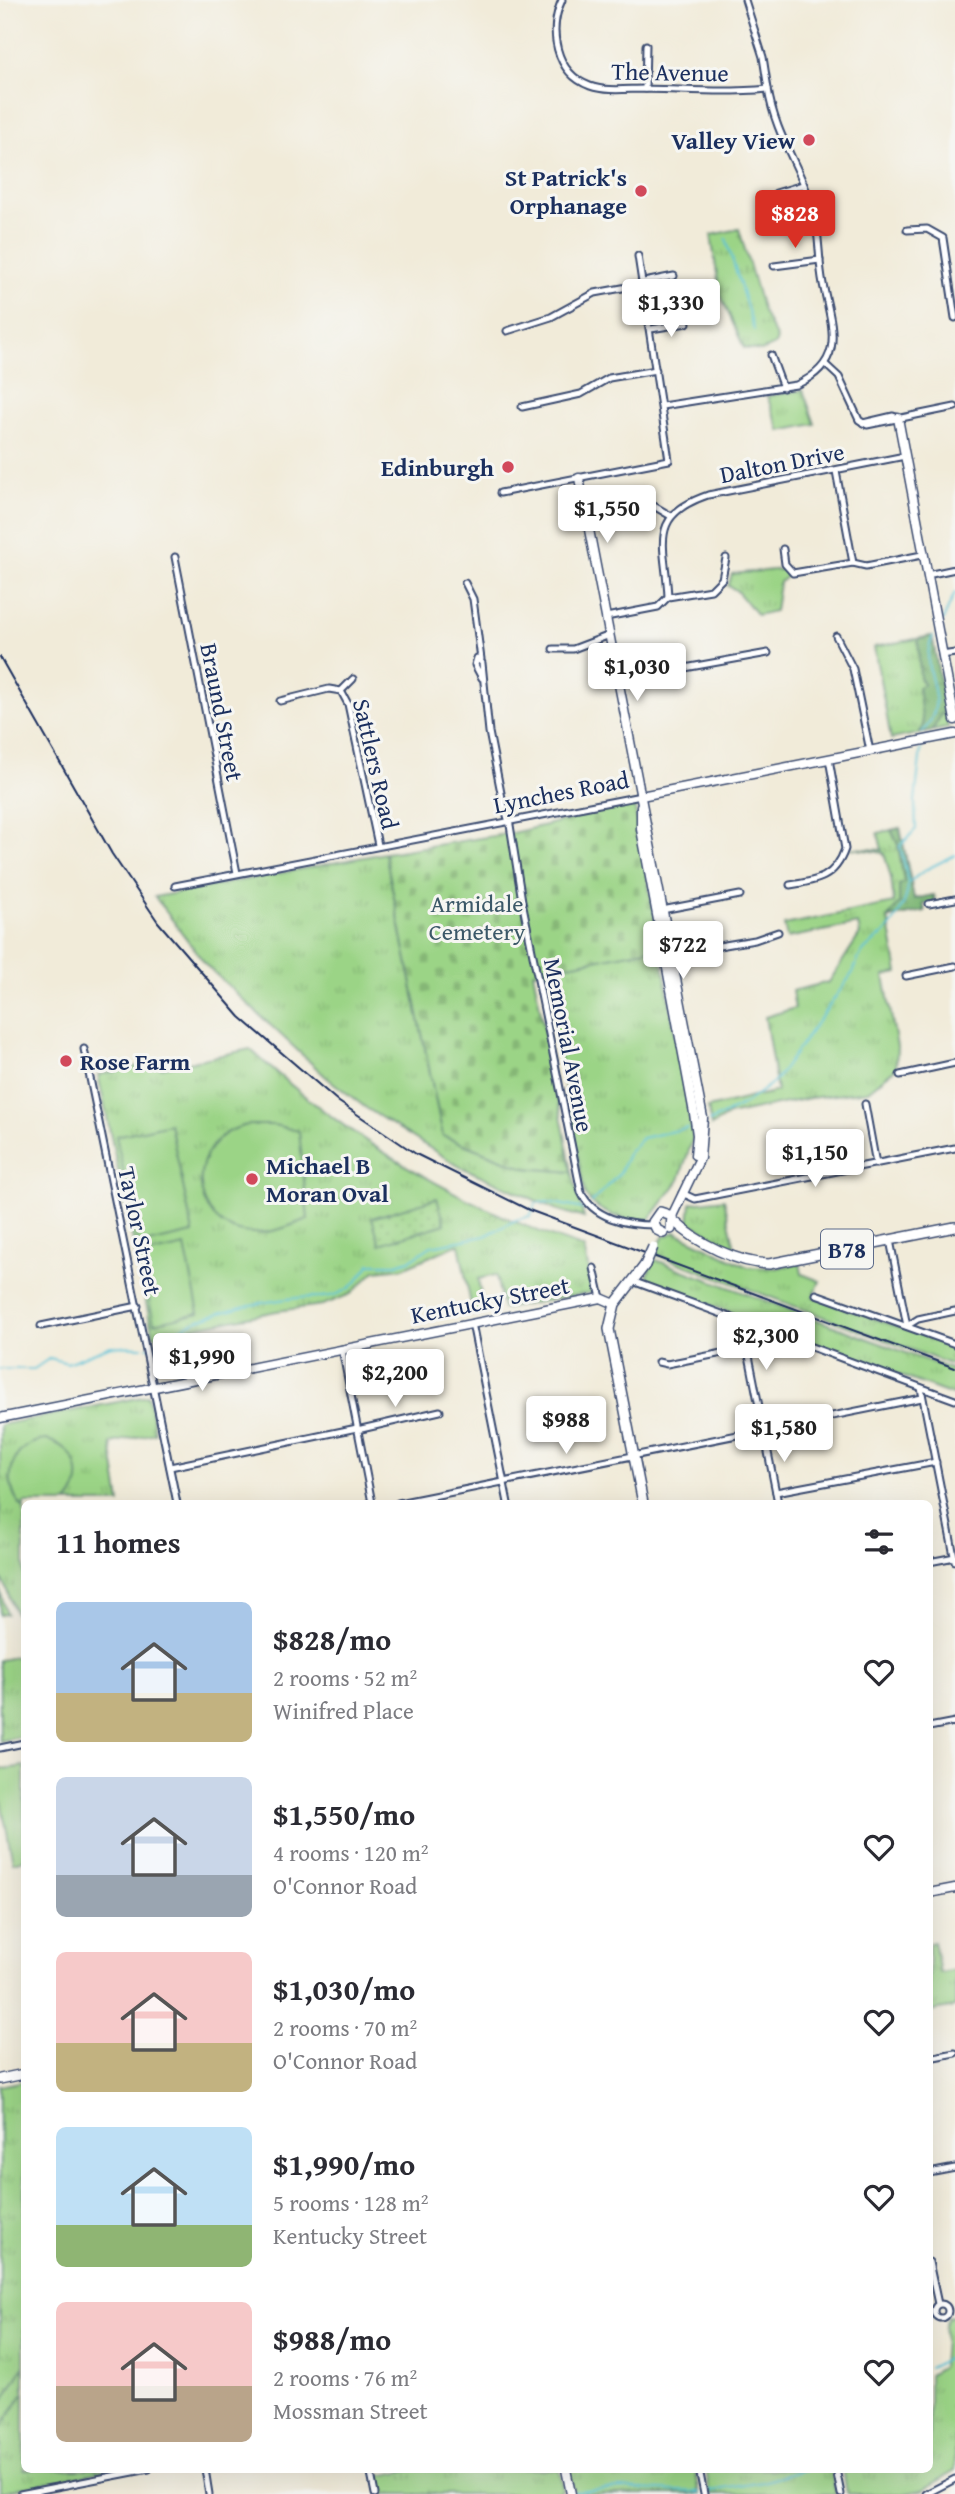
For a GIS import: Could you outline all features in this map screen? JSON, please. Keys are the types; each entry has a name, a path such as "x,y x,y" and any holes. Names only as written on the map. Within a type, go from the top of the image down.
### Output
{"main road":[{"name":"B78","path":"665,1223 739,1259 759,1264 955,1227"},
{"path":"642,1500 608,1329 615,1304 635,1282 665,1223"},
{"path":"0,2079 21,2075"}],"street":[{"name":"The Avenue","path":"562,0 556,15 555,41 566,66 590,86 705,92 768,89"},
{"name":"The Avenue","path":"745,0 763,57 779,136 803,185 819,233 820,260 834,327 825,364"},
{"path":"645,89 646,45"},
{"path":"776,193 803,185"},
{"path":"907,230 927,229 943,238 955,318"},
{"path":"500,493 669,460 638,256"},
{"path":"774,266 820,260"},
{"path":"507,331 551,317 595,293 674,276"},
{"path":"651,329 687,323"},
{"path":"771,355 783,388"},
{"path":"662,406 783,388 807,380 825,364 839,377 862,423 867,425 955,407"},
{"path":"522,407 573,397 609,378 656,370"},
{"path":"898,418 955,720"},
{"name":"Dalton Drive","path":"671,516 692,500 708,495 905,456"},
{"path":"836,471 853,563"},
{"path":"579,478 641,796 697,1135 693,1162 681,1195 665,1223"},
{"path":"647,502 671,516 663,531 661,546 668,597"},
{"path":"783,549 785,564 793,573 853,563 866,566 922,555"},
{"name":"Braund Street","path":"175,557 237,873"},
{"path":"606,617 658,607 668,597 711,590 718,586 726,558"},
{"path":"927,575 955,569"},
{"name":"Memorial Avenue","path":"465,583 472,599 481,659 477,658 474,662 482,678 503,803 509,822 581,1192 594,1211 623,1221 665,1223"},
{"path":"553,649 573,649 610,635"},
{"path":"836,635 853,669 870,751"},
{"path":"618,680 768,653"},
{"path":"942,655 955,653"},
{"name":"Sattlers Road","path":"341,691 353,680"},
{"name":"Sattlers Road","path":"280,701 329,689 341,691"},
{"name":"Sattlers Road","path":"341,691 348,704 377,845"},
{"name":"Lynches Road","path":"175,886 955,734"},
{"path":"790,885 826,877 840,861 845,849 829,759"},
{"path":"659,911 740,895"},
{"path":"929,904 955,899"},
{"path":"659,911 671,954 703,1118 700,1158 687,1188 681,1195"},
{"path":"671,954 755,940 778,932"},
{"path":"906,976 955,966"},
{"name":"Taylor Street","path":"84,1049 176,1500"},
{"path":"900,1075 955,1063"},
{"path":"865,1104 876,1164"},
{"path":"681,1195 695,1199 955,1148"},
{"path":"890,1240 907,1326"},
{"path":"594,1268 601,1298"},
{"path":"635,1282 955,1400"},
{"path":"816,1294 955,1344"},
{"name":"Kentucky Street","path":"0,1418 601,1298 615,1304"},
{"path":"41,1326 138,1306"},
{"path":"907,1326 918,1319 955,1311"},
{"path":"742,1320 777,1500"},
{"path":"472,1323 507,1500"},
{"path":"658,1362 667,1364 748,1348"},
{"path":"342,1349 371,1500"},
{"path":"922,1388 955,1559 933,1562"},
{"path":"413,1500 922,1398"},
{"path":"170,1467 440,1411"},
{"path":"776,1492 936,1462"},
{"path":"933,1726 955,1722"},
{"path":"0,1748 21,1744"},
{"path":"933,1892 955,1888"},
{"path":"933,2057 955,2053"},
{"path":"933,2172 955,2168"},
{"path":"947,2310 943,2304 933,2309 937,2316 944,2316 947,2310 955,2308"},
{"path":"20,2494 44,2492 131,2473"},
{"path":"206,2473 209,2494"},
{"path":"371,2473 375,2494"},
{"path":"567,2473 571,2494"},
{"path":"700,2473 704,2494"},
{"path":"837,2473 841,2494"},
{"path":"926,2494 955,2479"}],"green space":[{"path":"739,229 763,312 777,339 775,345 761,351 744,348 720,294 711,235"},
{"path":"803,390 815,424 780,431 767,396"},
{"path":"783,569 788,575 779,583 775,611 757,615 736,590 728,586 732,574"},
{"path":"932,636 948,728 891,739 874,647"},
{"path":"932,636 945,708 932,731 919,734 923,725 918,687 924,684 920,678 918,639"},
{"name":"Armidale Cemetery","path":"634,804 660,947 533,972 572,1172 525,1168 443,1136 385,853 512,833"},
{"path":"900,828 914,899 934,895 935,902 923,904 925,911 888,918 898,973 884,976 897,1047 896,1068 868,1091 810,1098 729,1115 711,1126 708,1108 777,1091 765,1017 795,1008 792,991 829,982 860,934 858,924 787,938 784,925 894,903 884,853 851,848 882,850 878,833"},
{"path":"900,828 914,899 934,895 935,902 923,904 925,911 888,918 899,903 899,885 904,882 898,845 891,830"},
{"path":"385,853 443,1136 525,1168 572,1172 584,1218 555,1209 457,1165 366,1108 326,1077 207,966 155,897"},
{"path":"660,947 693,1138 679,1180 647,1223 604,1212 585,1195 543,970"},
{"path":"250,1049 325,1112 407,1166 493,1212 584,1248 593,1292 503,1309 496,1275 478,1279 484,1313 473,1315 459,1244 403,1268 375,1271 351,1294 323,1305 277,1311 153,1336 98,1075 158,1062 160,1068"},
{"path":"170,1124 193,1233 139,1245 116,1136"},
{"name":"Michael B Moran Oval","path":"248,1125 274,1125 299,1131 308,1219 273,1231 251,1233 230,1228 214,1216 204,1200 201,1182 203,1163 212,1146 227,1133"},
{"path":"437,1198 445,1224 380,1244 372,1218"},
{"path":"724,1199 735,1248 689,1222 691,1203"},
{"path":"675,1232 748,1267 777,1268 800,1263 802,1274 820,1281 813,1297 955,1347 955,1366 655,1254 663,1237"},
{"path":"185,1246 199,1313 154,1323 140,1256"},
{"path":"653,1259 955,1371 955,1396 646,1281"},
{"path":"148,1396 155,1433 111,1443 120,1500 21,1500 21,1627 3,1580 0,1590 0,1425"},
{"path":"47,1440 66,1450 72,1457 78,1475 74,1494 69,1500 21,1500 21,1504 17,1499 12,1489 12,1466 24,1448 34,1442"},
{"path":"0,1590 7,1614 0,1615"},
{"path":"21,1656 21,1737 0,1741 0,1660"},
{"path":"21,1766 21,1860 13,1862 0,1796 0,1770"},
{"path":"933,1942 940,1973 955,1970 955,2007 933,2011"},
{"path":"21,2082 21,2473 94,2473 0,2492 0,2086"},
{"path":"955,2316 955,2471 922,2490 903,2494 847,2494 844,2473 933,2473 933,2373 942,2367 948,2317"},
{"path":"21,2371 21,2397 0,2430 0,2407"},
{"path":"394,2473 560,2473 563,2490 556,2494 382,2494 379,2476"},
{"path":"570,2473 696,2473 700,2494 574,2494"},
{"path":"707,2473 832,2473 836,2494 710,2494"}],"waterway":[{"path":"726,239 754,330"},
{"path":"942,622 955,593"},
{"path":"922,733 935,707 928,663 933,636"},
{"path":"709,1122 746,1103 776,1080 854,971 861,955 885,933 899,913 908,891 900,846 916,829 915,801 921,749"},
{"path":"908,883 925,870 955,855"},
{"path":"592,1202 619,1174 629,1152 642,1138 687,1128"},
{"path":"147,1347 155,1347 167,1336 201,1319 241,1307 338,1294 352,1286 370,1264 397,1264 412,1259 431,1246 485,1236 530,1216 536,1203 548,1202 584,1209"},
{"path":"0,1369 34,1369 50,1358 67,1363 111,1346 142,1347"},
{"path":"933,2366 955,2355"},
{"path":"706,2492 763,2482 793,2473"},
{"path":"573,2492 619,2488 700,2492"}],"railway":[{"path":"0,657 112,854 158,922 240,1017 339,1102 416,1154 529,1210 955,1368"}],"place":[{"name":"Valley View","path":"809,140"},
{"name":"St Patrick's Orphanage","path":"641,191"},
{"name":"Edinburgh","path":"508,467"},
{"name":"Rose Farm","path":"66,1061"},
{"name":"Michael B Moran Oval","path":"252,1179"}]}
